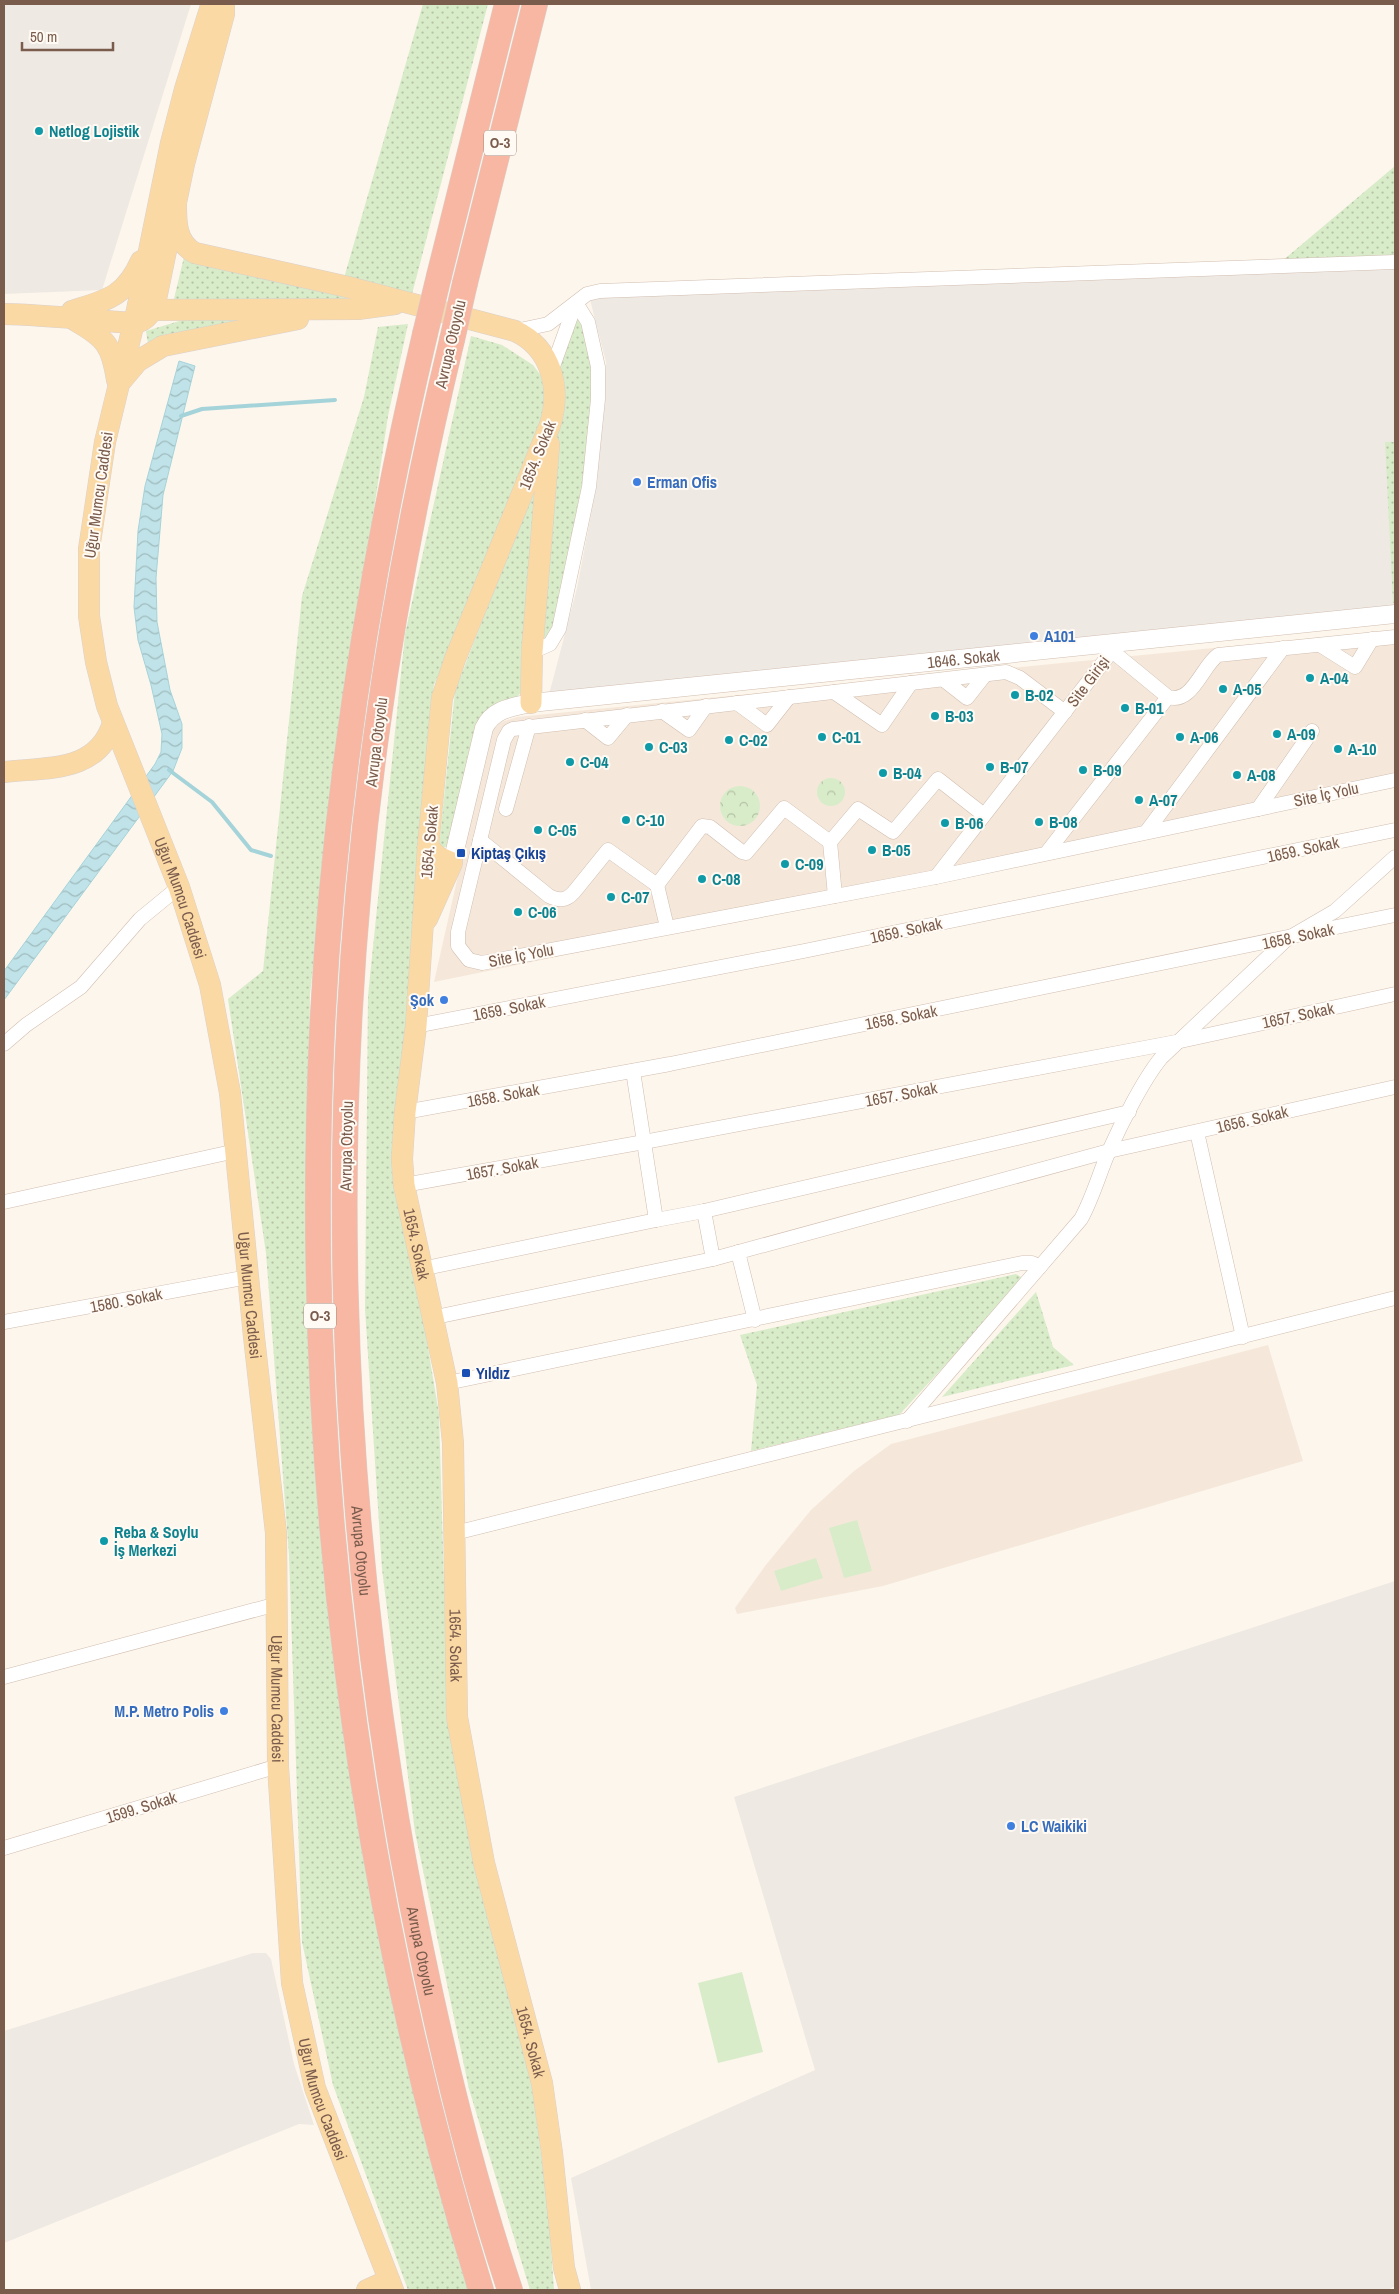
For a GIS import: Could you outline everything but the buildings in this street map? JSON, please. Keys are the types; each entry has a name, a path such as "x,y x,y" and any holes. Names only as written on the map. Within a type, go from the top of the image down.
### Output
{"highway":[{"name":"Avrupa Otoyolu","path":"481,2290 418,2060 379,1874 349,1685 337,1577 320,1312 319,1143 322,1031 341,808 364,638 399,449 439,276 507,4"},
{"name":"Avrupa Otoyolu","path":"510,2290 493,2239 442,2048 416,1927 393,1799 375,1680 365,1588 348,1361 345,1134 355,944 376,732 396,606 420,479 465,283 535,4"}],"main road":[{"path":"141,314 151,238 182,98 210,9 214,4"},
{"path":"141,314 176,197 224,14 224,4"},
{"name":"1654. Sokak","path":"176,197 176,220 180,237 184,246 195,253 410,303 515,331 537,347 551,372 556,401 550,425 442,698 421,930 416,1026 405,1112 402,1159 404,1185 446,1383 453,1443 457,1717 484,1863 542,2083 552,2153 564,2268 570,2290"},
{"path":"66,315 110,299 122,291 135,275 151,238"},
{"name":"1654. Sokak","path":"4,314 141,314 358,309 410,303"},
{"path":"118,385 138,361 163,346 358,309"},
{"name":"Uğur Mumcu Caddesi","path":"141,314 118,385 97,483 87,581 89,616 96,662 107,706 179,887 210,985 230,1093 276,1533 278,1766 292,1983 315,2088 391,2285"},
{"path":"66,315 96,333 109,347 114,360 118,385"},
{"path":"531,703 532,652 550,425"},
{"path":"4,772 72,765 90,757 103,746 113,722"},
{"path":"421,930 448,872 438,857 428,847"},
{"path":"367,2290 391,2285"}],"street":[{"path":"515,331 548,324 587,294 600,291 1395,262"},
{"path":"551,372 576,303"},
{"path":"532,652 550,644 559,629 589,487 598,399 598,367 588,322 576,303"},
{"name":"1646. Sokak","path":"448,872 486,723 502,710 531,703 1112,647 1395,614"},
{"path":"1112,647 1168,697 1178,699 1185,696 1218,655 1395,637"},
{"path":"1320,645 1355,667 1372,639"},
{"name":"Site Girişi","path":"1065,712 1112,647"},
{"path":"1147,831 1283,648"},
{"name":"Site İç Yolu","path":"1065,712 1013,674 1006,672 513,729 506,735 469,887 458,941 465,957 478,963 936,877 1048,851 1395,780"},
{"path":"944,680 967,698 985,675"},
{"path":"834,692 882,726 911,684"},
{"path":"738,703 767,725 790,697"},
{"path":"1048,851 1168,697"},
{"path":"662,711 689,730 706,706"},
{"path":"936,877 1065,712"},
{"path":"585,720 608,738 627,715"},
{"path":"506,809 528,726"},
{"name":"Site İç Yolu","path":"1258,809 1312,731"},
{"path":"835,896 830,842 858,809 889,831 894,831 938,779 984,815"},
{"path":"657,885 698,830 704,825 746,853 781,810 785,808 830,842"},
{"name":"1659. Sokak","path":"416,1026 804,951 1395,830"},
{"path":"480,840 549,896 558,899 565,899 572,895 608,850 657,885 667,927"},
{"path":"907,1421 1081,1219 1092,1198 1108,1151 1155,1065 1176,1042 1288,939 1335,911 1395,857"},
{"path":"448,872 474,868"},
{"path":"448,872 469,887"},
{"path":"4,1044 26,1024 81,987 140,919 179,887"},
{"name":"1658. Sokak","path":"405,1112 633,1071 1288,939 1395,915"},
{"name":"1657. Sokak","path":"404,1185 1176,1042 1395,994"},
{"path":"633,1071 656,1220"},
{"name":"1656. Sokak","path":"431,1318 713,1259 1108,1151 1395,1087"},
{"path":"421,1269 704,1211 1129,1112"},
{"path":"1196,1132 1243,1337"},
{"path":"4,1202 236,1151"},
{"path":"704,1211 713,1259"},
{"path":"738,1252 754,1320"},
{"path":"446,1383 754,1320 1022,1262 1032,1263 1040,1267"},
{"name":"1580. Sokak","path":"4,1322 248,1277"},
{"path":"455,1533 1395,1298"},
{"path":"4,1677 277,1604"},
{"name":"1599. Sokak","path":"4,1848 278,1766"}],"shaded area":[{"path":"4,4 191,4 102,290 4,294"},
{"path":"1395,258 1395,614 547,702 577,588 597,483 606,362 587,288"},
{"path":"1395,630 1395,785 434,982 492,725 517,717"},
{"path":"1268,1345 1303,1461 883,1586 737,1614 735,1608 765,1566 811,1510 854,1471 891,1444"},
{"path":"1395,1581 1395,2286 1388,2290 591,2290 571,2178 815,2070 734,1797"},
{"path":"253,1953 266,1953 271,1959 294,2064 314,2125 299,2124 4,2243 4,2031"}],"green space":[{"path":"423,4 488,4 412,294 344,278"},
{"path":"1395,166 1395,261 1275,267"},
{"path":"184,257 346,296 346,300 173,303"},
{"path":"576,303 588,322 598,399 559,630 532,652 553,379"},
{"path":"186,319 274,319 148,344 146,331"},
{"path":"408,324 388,416 367,556 328,829 310,995 309,1316 318,1513 338,1694 368,1884 427,2143 468,2290 408,2290 333,2085 302,1942 289,1555 266,1253 228,999 263,971 302,596 364,397 378,327"},
{"path":"471,336 502,345 533,365 548,385 550,401 519,489 434,685 430,711 398,1167 439,1414 448,1717 530,2072 548,2205 554,2290 530,2290 469,2089 415,1832 382,1569 365,1309 368,996 405,634"},
{"path":"1385,442 1395,442 1395,603 1393,603"},
{"path":"532,492 535,492 523,690 517,697 490,708 448,845 444,848 439,847 455,691"},
{"path":"831,778 841,782 845,792 841,802 831,806 821,802 817,792 821,782"},
{"path":"736,786 744,786 751,789 757,795 760,806 757,817 751,823 744,826 736,826 729,823 723,817 720,810 720,802 723,795 729,789"},
{"path":"1016,1274 1021,1277 1021,1283 899,1415 751,1451 757,1385 740,1335"},
{"path":"1036,1292 1053,1347 1074,1365 942,1397"},
{"path":"857,1520 872,1571 844,1578 829,1528"},
{"path":"816,1558 823,1578 781,1591 774,1571"},
{"path":"742,1972 763,2052 718,2063 698,1983"}],"water":[{"path":"179,361 195,366 163,495 156,578 157,622 170,690 182,724 182,748 173,771 4,1000 4,971 155,764 161,752 162,734 138,640 134,607 138,531 145,486"}],"waterway":[{"path":"181,416 202,409 335,400"},
{"path":"169,770 212,802 251,850 271,856"}],"place":[{"name":"Netlog Lojistik","path":"39,131"},
{"name":"Erman Ofis","path":"637,482"},
{"name":"A101","path":"1034,636"},
{"name":"A-04","path":"1310,678"},
{"name":"A-05","path":"1223,689"},
{"name":"B-02","path":"1015,695"},
{"name":"B-01","path":"1125,708"},
{"name":"B-03","path":"935,716"},
{"name":"A-09","path":"1277,734"},
{"name":"C-01","path":"822,737"},
{"name":"A-06","path":"1180,737"},
{"name":"C-02","path":"729,740"},
{"name":"C-03","path":"649,747"},
{"name":"A-10","path":"1338,749"},
{"name":"C-04","path":"570,762"},
{"name":"B-07","path":"990,767"},
{"name":"B-09","path":"1083,770"},
{"name":"B-04","path":"883,773"},
{"name":"A-08","path":"1237,775"},
{"name":"A-07","path":"1139,800"},
{"name":"C-10","path":"626,820"},
{"name":"B-08","path":"1039,822"},
{"name":"B-06","path":"945,823"},
{"name":"C-05","path":"538,830"},
{"name":"B-05","path":"872,850"},
{"name":"Kiptaş Çıkış","path":"461,853"},
{"name":"C-09","path":"785,864"},
{"name":"C-08","path":"702,879"},
{"name":"C-07","path":"611,897"},
{"name":"C-06","path":"518,912"},
{"name":"Şok","path":"444,1000"},
{"name":"Yıldız","path":"466,1373"},
{"name":"Reba & Soylu İş Merkezi","path":"104,1541"},
{"name":"M.P. Metro Polis","path":"224,1711"},
{"name":"LC Waikiki","path":"1011,1826"}]}
